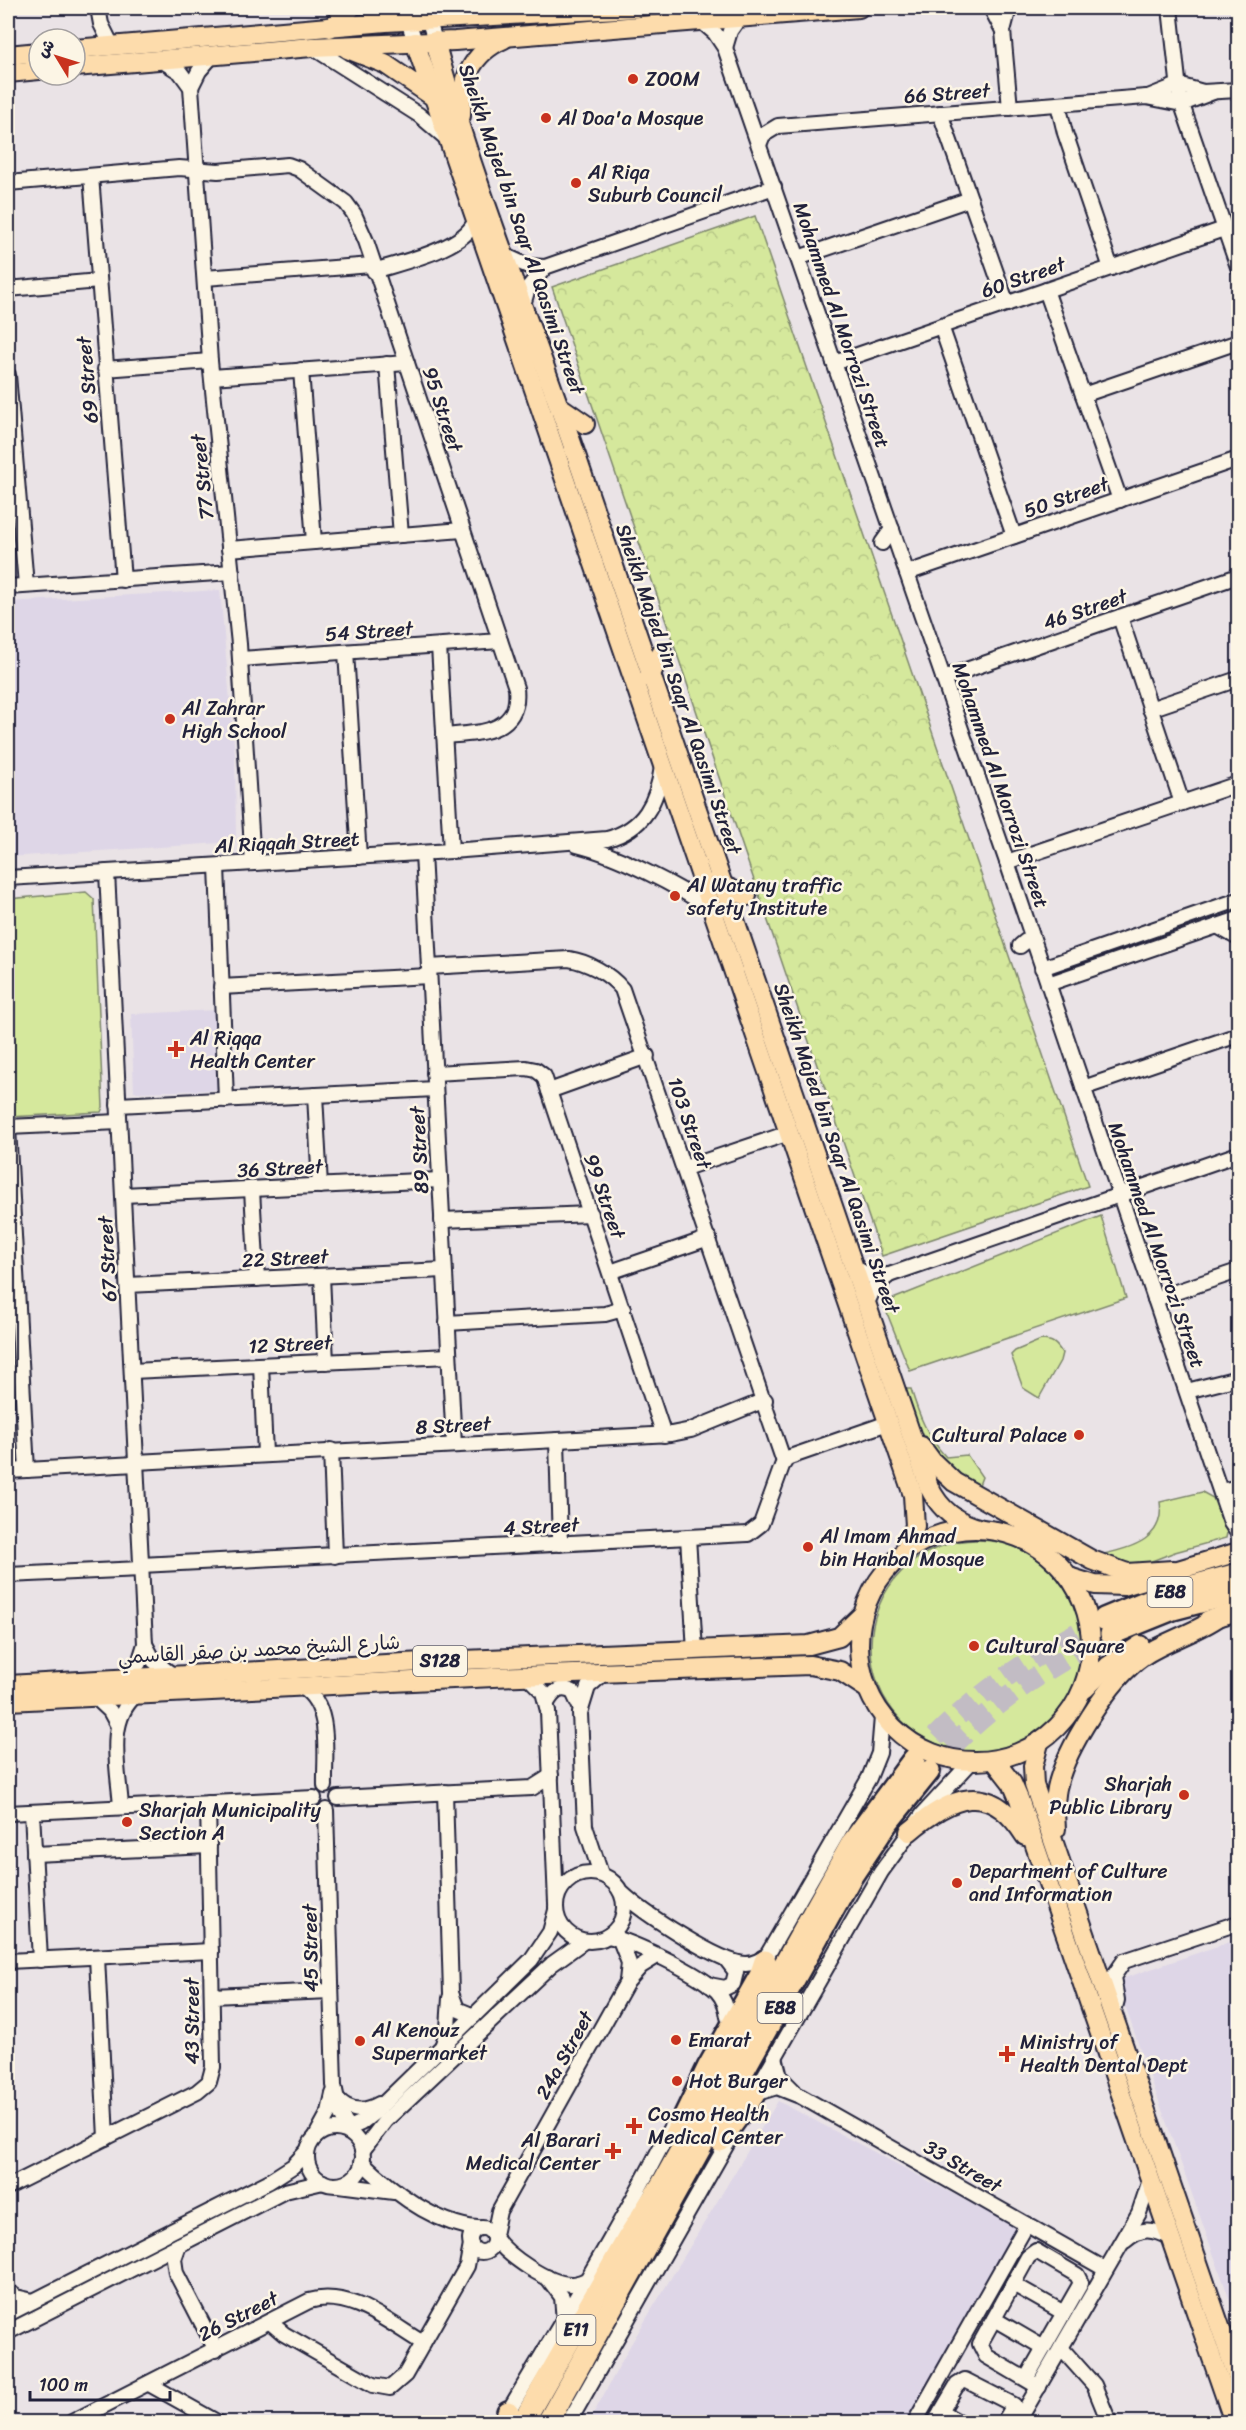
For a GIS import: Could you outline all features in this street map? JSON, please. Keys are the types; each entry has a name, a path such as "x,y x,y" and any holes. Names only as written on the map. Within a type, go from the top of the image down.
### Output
{"highway":[{"name":"E88","path":"1239,1574 1167,1593 1107,1626 1239,1592"},
{"name":"E88","path":"628,2238 668,2174 852,1843 921,1765 852,1877 669,2201 643,2253"},
{"path":"628,2238 693,2097 760,1976 767,1958"},
{"path":"643,2253 732,2120 754,2094"},
{"name":"E11","path":"510,2420 628,2238"},
{"name":"E11","path":"548,2422 643,2253"}],"main road":[{"path":"332,37 351,8"},
{"path":"87,66 312,47 332,37 406,14 636,8"},
{"path":"87,47 111,44 332,37 435,41 859,8"},
{"path":"454,134 467,74 484,50 511,36"},
{"path":"332,37 385,64 432,96"},
{"name":"Sheikh Majed bin Saqr Al Qasimi Street","path":"435,41 475,221 663,762 915,1505 915,1526 903,1554"},
{"name":"Sheikh Majed bin Saqr Al Qasimi Street","path":"415,42 432,96 454,134 506,256 559,406 649,678 929,1486 939,1504 963,1523 982,1529"},
{"path":"8,55 27,53"},
{"path":"8,72 27,71"},
{"path":"559,406 585,424"},
{"path":"611,612 613,606 619,607 627,625 635,632"},
{"path":"649,678 662,652"},
{"path":"722,885 747,896"},
{"path":"789,1132 797,1142 811,1175 816,1177 822,1173"},
{"path":"907,1423 923,1449 942,1473 984,1501 1092,1560 1117,1571 1137,1573 1173,1570"},
{"path":"982,1529 999,1531 1031,1543 1058,1564 1069,1577 1081,1598 1090,1637 1089,1669 1081,1692 1064,1720 1038,1743 1017,1754 994,1760 971,1762 938,1756 922,1749 894,1730 882,1717 866,1688 858,1652 862,1615 881,1576 903,1554 931,1537 948,1532 982,1529"},
{"path":"1069,1577 1095,1585 1124,1586 1239,1552"},
{"path":"1081,1692 1108,1666 1141,1645 1178,1629 1239,1611"},
{"name":"شارع الشيخ محمد بن صقر القاسمي","path":"8,1684 825,1643 846,1632 862,1615"},
{"path":"1058,1849 1054,1809 1060,1777 1107,1689 1130,1665 1143,1656 1200,1629 1220,1616"},
{"path":"493,1677 511,1671 511,1664 503,1659"},
{"name":"شارع الشيخ محمد بن صقر القاسمي","path":"8,1701 493,1677 810,1665 840,1671 866,1688"},
{"path":"1038,1743 1033,1778 1239,2379"},
{"path":"994,1760 1016,1791 1234,2422"},
{"path":"909,1832 943,1805 961,1800 980,1800 997,1806 1012,1817 1039,1857"},
{"path":"1107,2056 1117,2057 1126,2079 1137,2085"}],"street":[{"path":"991,8 1003,31"},
{"path":"1009,8 1003,31 1010,108"},
{"path":"1172,10 1178,85 1182,104 1239,267"},
{"path":"98,13 111,44"},
{"path":"87,41 96,32 98,13"},
{"name":"Sheikh Majed bin Saqr Al Qasimi Street","path":"406,14 415,42"},
{"name":"Sheikh Majed bin Saqr Al Qasimi Street","path":"427,14 435,41"},
{"path":"725,48 729,31 740,17"},
{"name":"Mohammed Al Morrozi Street","path":"701,21 715,33 725,48 1007,862 1027,944 1042,968 1048,984 1231,1522 1239,1533"},
{"path":"312,47 419,115 454,134"},
{"path":"159,60 180,72 190,87 199,71 212,56"},
{"path":"1178,85 1212,92 1239,90"},
{"name":"66 Street","path":"1146,97 1178,85"},
{"name":"77 Street","path":"190,87 210,361 240,659 253,863"},
{"path":"1182,104 1212,92"},
{"name":"66 Street","path":"759,145 764,135 778,126 1146,97 1182,104"},
{"path":"1058,104 1111,268"},
{"path":"940,114 1006,304"},
{"name":"95 Street","path":"8,183 197,169 218,171 283,164 299,169 352,210 362,229 373,268 516,688 512,712 501,726 490,731 444,736"},
{"name":"69 Street","path":"91,176 123,580"},
{"path":"506,256 528,266 545,267 774,188"},
{"path":"798,258 970,199"},
{"path":"205,278 373,268 456,242 468,234 475,221"},
{"name":"60 Street","path":"834,363 1224,229"},
{"path":"456,242 485,250"},
{"path":"523,305 528,288 545,267"},
{"path":"8,289 99,281"},
{"path":"1046,290 1120,500"},
{"path":"941,326 1014,536"},
{"path":"1083,395 1239,342"},
{"path":"105,369 210,361"},
{"path":"212,377 407,363"},
{"path":"387,364 401,535"},
{"path":"301,370 314,542"},
{"path":"8,375 26,585"},
{"name":"50 Street","path":"907,573 1239,459"},
{"path":"882,543 892,529"},
{"path":"229,549 462,530"},
{"path":"8,586 232,572"},
{"name":"46 Street","path":"944,678 1239,576"},
{"path":"1120,617 1182,803"},
{"name":"54 Street","path":"240,659 500,641"},
{"path":"439,646 451,851"},
{"path":"346,652 359,857"},
{"path":"1150,709 1239,679"},
{"name":"Al Riqqah Street","path":"8,878 423,853 570,843 615,837 641,822 654,801 663,762"},
{"path":"1007,862 1239,784"},
{"name":"Al Riqqah Street","path":"570,843 605,855 686,893 713,909"},
{"name":"89 Street","path":"423,853 453,1444"},
{"path":"217,866 226,1100"},
{"name":"67 Street","path":"107,872 145,1644"},
{"path":"1042,968 1239,900"},
{"path":"1048,984 1239,919"},
{"path":"1217,926 1239,939"},
{"name":"103 Street","path":"429,971 563,959 581,962 609,977 622,989 765,1400 784,1462"},
{"path":"221,987 429,971"},
{"path":"1083,1089 1239,1035"},
{"path":"549,1090 647,1056"},
{"name":"99 Street","path":"434,1073 531,1068 544,1076 664,1435"},
{"path":"118,1105 435,1089"},
{"path":"315,1095 320,1186"},
{"path":"27,1470 22,1386 13,1299 8,1127 119,1122"},
{"path":"685,1168 789,1132"},
{"path":"853,1267 870,1276 889,1275 1239,1154"},
{"name":"36 Street","path":"123,1195 440,1180"},
{"path":"252,1190 257,1279"},
{"path":"442,1220 591,1214"},
{"path":"610,1272 709,1238"},
{"name":"22 Street","path":"128,1285 444,1270"},
{"path":"1155,1299 1239,1270"},
{"path":"866,1305 874,1288 889,1275"},
{"path":"322,1276 326,1362"},
{"path":"447,1323 605,1314 623,1310"},
{"name":"12 Street","path":"132,1371 449,1356"},
{"path":"261,1365 265,1454"},
{"path":"1187,1391 1239,1378"},
{"path":"8,1387 22,1386"},
{"name":"8 Street","path":"8,1471 331,1450 664,1435 691,1430 765,1400"},
{"path":"784,1462 792,1455 888,1423"},
{"path":"557,1440 560,1544"},
{"path":"331,1450 335,1556"},
{"name":"4 Street","path":"8,1575 748,1534 755,1531 760,1524 784,1462"},
{"path":"1221,1491 1239,1487"},
{"path":"688,1537 695,1651"},
{"path":"145,1644 154,1661 175,1677"},
{"path":"120,1680 139,1663 145,1644"},
{"path":"580,1707 588,1687 604,1673"},
{"path":"527,1676 540,1687 547,1703 556,1906 561,1925 567,1932 584,1941"},
{"path":"322,1712 330,1696 344,1685"},
{"path":"302,1687 315,1697 322,1712 325,1786"},
{"path":"547,1703 555,1692 564,1689 573,1692 580,1707 584,1813 588,1838 601,1874"},
{"path":"121,1807 117,1724 122,1711 136,1695"},
{"path":"94,1696 110,1711 117,1724"},
{"path":"510,2420 643,2184 728,2017 767,1958 869,1778 879,1753 882,1717"},
{"path":"569,2422 867,1893 909,1832 971,1762"},
{"path":"338,1798 532,1788 551,1776"},
{"path":"325,1786 335,1791 338,1798"},
{"path":"325,1786 316,1791 314,1798 316,1805 326,1810 333,1807 338,1798"},
{"path":"532,1788 552,1799"},
{"path":"441,2047 448,2028 451,1994 445,1792"},
{"path":"8,1813 314,1798"},
{"name":"43 Street","path":"8,2187 197,2092 208,2082 213,2067 208,1803"},
{"name":"45 Street","path":"326,1810 335,2091 348,2131"},
{"path":"32,1812 40,1960"},
{"path":"34,1854 209,1846"},
{"path":"348,2131 369,2118 538,1952 549,1932 561,1888 574,1876 583,1873 601,1874 614,1882 622,1893 652,1916 725,1958 749,1964 767,1958"},
{"path":"622,1893 624,1914 615,1930 614,1938 629,1963 627,1982"},
{"path":"1113,2015 1117,2000 1113,1977 1124,1961 1232,1926"},
{"path":"337,2185 354,2177 372,2135 393,2113 552,1964 584,1941 614,1938 657,1956 709,1985 722,1998 728,2017"},
{"path":"8,1961 211,1951"},
{"name":"24a Street","path":"494,2236 499,2211 627,1982 641,1966 657,1956"},
{"path":"97,1957 106,2138"},
{"path":"709,1985 725,1988 735,1980 736,1972 725,1958"},
{"path":"212,1996 331,1991"},
{"path":"451,1994 457,2009 474,2016"},
{"name":"33 Street","path":"775,2057 780,2077 800,2096"},
{"name":"33 Street","path":"754,2094 777,2087 800,2096 1105,2269"},
{"path":"335,2091 350,2109 362,2110 389,2098"},
{"name":"45 Street","path":"317,2135 329,2112 335,2091"},
{"path":"8,2313 268,2182 285,2172 307,2151 317,2135 333,2128 348,2131 358,2141 362,2156 402,2195"},
{"path":"307,2151 311,2173 323,2182 372,2187 402,2195 449,2221 489,2229 510,2255 546,2276 571,2284 589,2279"},
{"path":"1033,2383 1060,2348 1142,2207 1150,2178"},
{"path":"8,2332 285,2191 323,2182"},
{"name":"24a Street","path":"479,2228 499,2211"},
{"path":"449,2221 476,2250 510,2255"},
{"path":"915,2422 1027,2224"},
{"path":"270,2322 284,2334 373,2385 390,2388 401,2381 467,2266 472,2233 479,2228"},
{"path":"1119,2247 1142,2230 1153,2230 1170,2238"},
{"path":"467,2266 493,2246 494,2236"},
{"path":"179,2245 174,2259 177,2273 216,2350"},
{"path":"1004,2422 1019,2413 1033,2383 1044,2348 1081,2280 1041,2253 1030,2254 981,2341 981,2350 1033,2383"},
{"path":"154,2257 177,2273"},
{"path":"546,2276 562,2297 564,2321"},
{"path":"1013,2284 1064,2313"},
{"path":"8,2325 57,2297 60,2291 57,2288"},
{"path":"8,2291 16,2297 33,2301"},
{"name":"26 Street","path":"72,2422 309,2301 337,2298 351,2301 423,2343"},
{"path":"994,2319 1044,2348"},
{"path":"1060,2348 1089,2376 1109,2422"},
{"path":"958,2422 938,2417 957,2385 965,2380 1019,2413"},
{"path":"149,2384 217,2422"}],"shaded area":[{"path":"220,590 235,756 236,842 8,857 8,602"},
{"name":"Al Riqqa Health Center","path":"218,1010 221,1084 215,1090 134,1092 131,1014"},
{"path":"1238,1939 1238,2323 1116,1981"},
{"path":"778,2101 1021,2230 917,2422 589,2422 631,2344"}],"green space":[{"path":"755,216 1088,1186 882,1256 552,287"},
{"path":"86,892 94,899 103,1107 101,1112 8,1117 8,899"},
{"path":"1101,1216 1126,1298 910,1371 883,1303"},
{"path":"1041,1340 1053,1343 1062,1353 1060,1361 1039,1398 1023,1388 1011,1355"},
{"path":"911,1389 924,1425 939,1449 946,1457 967,1455 982,1477 979,1485 970,1488 945,1465 928,1445 909,1409 903,1392"},
{"path":"1202,1492 1213,1498 1227,1533 1226,1538 1175,1552 1139,1566 1106,1561 1104,1554 1136,1544 1152,1533 1160,1515 1160,1502"},
{"path":"967,1540 987,1540 1008,1544 1027,1552 1052,1571 1065,1587 1075,1605 1081,1625 1083,1646 1081,1667 1075,1687 1065,1705 1052,1721 1027,1740 1008,1748 987,1752 967,1752 946,1748 927,1740 895,1713 883,1696 875,1677 871,1656 871,1636 875,1615 883,1596 910,1564 927,1552 946,1544"}],"tunnel":[{"path":"914,1759 957,1716 1002,1680 1050,1648 1104,1619"},
{"path":"929,1771 991,1710 1035,1678 1111,1634"}],"place":[{"name":"ZOOM","path":"633,79"},
{"name":"Al Doa'a Mosque","path":"546,118"},
{"name":"Al Riqa Suburb Council","path":"576,183"},
{"name":"Al Zahrar High School","path":"170,719"},
{"name":"Al Watany traffic safety Institute","path":"675,896"},
{"name":"Al Riqqa Health Center","path":"176,1049"},
{"name":"Cultural Palace","path":"1079,1435"},
{"name":"Al Imam Ahmad bin Hanbal Mosque","path":"808,1547"},
{"name":"Cultural Square","path":"974,1646"},
{"name":"Sharjah Public Library","path":"1184,1795"},
{"name":"Sharjah Municipality Section A","path":"127,1822"},
{"name":"Department of Culture and Information","path":"957,1883"},
{"name":"Emarat","path":"676,2040"},
{"name":"Al Kenouz Supermarket","path":"360,2041"},
{"name":"Ministry of Health Dental Dept","path":"1007,2054"},
{"name":"Hot Burger","path":"677,2081"},
{"name":"Cosmo Health Medical Center","path":"634,2126"},
{"name":"Al Barari Medical Center","path":"613,2151"}]}
